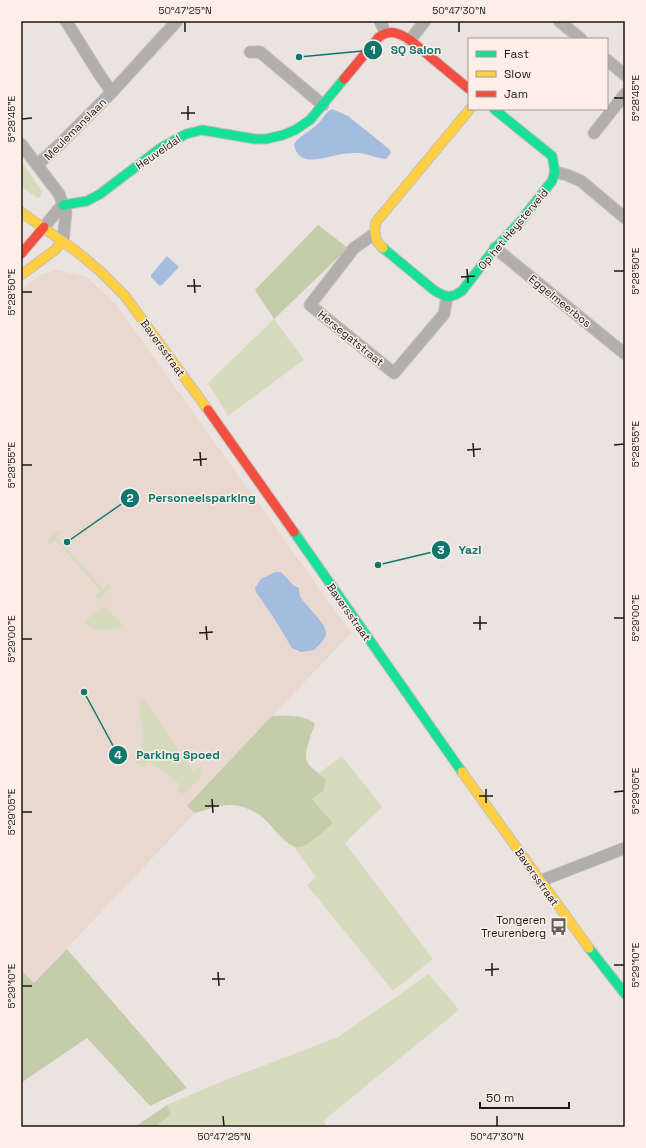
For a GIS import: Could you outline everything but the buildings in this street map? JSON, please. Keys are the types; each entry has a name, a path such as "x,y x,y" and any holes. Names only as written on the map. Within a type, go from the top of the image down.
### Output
{"street":[{"name":"Meulemanslaan","path":"66,21 100,77 112,92"},
{"name":"Meulemanslaan","path":"37,164 60,144 112,92 177,21"},
{"path":"380,21 385,32 397,32 410,40 468,88"},
{"path":"410,40 425,21"},
{"path":"559,21 580,38"},
{"name":"Heuveldal","path":"63,205 87,201 100,194 162,147 186,134 202,130 255,139 278,136 295,130 310,120 379,37 385,32"},
{"path":"250,52 260,52 323,105"},
{"path":"608,61 625,75"},
{"path":"594,133 625,94"},
{"path":"446,297 435,291 379,245 374,234 376,222 469,110"},
{"path":"495,110 552,156 555,172 581,180 625,218"},
{"path":"21,144 59,194 66,212 63,241 55,250 21,275"},
{"name":"Op het Heysterveld","path":"446,297 455,296 462,291 552,181 555,172"},
{"path":"21,254 63,205"},
{"name":"Baversstraat","path":"21,212 44,227 97,267 125,296 282,515 385,664 582,940 625,994"},
{"name":"Hersegatstraat","path":"374,234 354,248 310,305 394,373 444,314 446,297"},
{"name":"Eggelmeerbos","path":"496,248 625,354"},
{"path":"540,881 625,848"}],"shaded area":[{"path":"57,270 87,277 115,303 351,633 187,806 195,813 34,983 21,970 21,290 40,275"}],"green space":[{"path":"21,161 42,191 39,198 21,186"},
{"path":"318,225 348,248 274,319 255,290"},
{"path":"274,319 304,360 228,416 208,383"},
{"path":"57,531 62,531 56,537 103,589 109,584 109,589 100,599 95,598 101,591 55,539 49,545 47,541"},
{"path":"104,606 123,626 102,630 88,626 84,622"},
{"path":"143,698 194,772 201,766 203,769 202,775 184,794 177,792 181,785 149,761 144,768 136,762 135,759 141,758 144,754 141,752 144,749 141,746 143,743 140,739 143,736 141,733 143,730 140,727 143,724 139,719 142,716 139,713 141,711 138,708 141,706 138,702"},
{"path":"272,716 300,717 315,724 308,743 306,758 311,767 326,779 324,790 312,799 333,823 304,846 300,847 295,847 289,844 260,815 246,808 235,805 226,805 195,813 187,806"},
{"path":"342,756 382,807 345,843 433,959 393,991 307,885 316,877 294,847 301,847 312,799 326,779 319,773"},
{"path":"67,949 187,1088 150,1106 87,1038 21,1083 21,970 34,983"},
{"path":"429,974 459,1010 323,1121 328,1127 155,1127 171,1114 167,1105 223,1081 338,1037"},
{"path":"167,1105 171,1114 155,1127 135,1127"}],"water":[{"path":"332,109 348,116 389,149 391,153 386,159 359,153 314,160 301,157 294,144 299,138 319,123 326,113"},
{"path":"167,256 179,267 160,286 151,277 151,275"},
{"path":"275,572 281,572 294,586 299,588 300,596 324,626 326,635 314,650 301,652 292,648 256,592 255,588 261,579"}],"traffic: fast":[{"path":"63,205 87,201 100,194 162,147 186,134 202,130 255,139 266,139 283,135 295,130 310,120 344,79"},
{"path":"383,248 435,291 447,297 462,291 495,248 519,223 552,181 555,172 552,156 495,110"},
{"path":"294,532 462,772"},
{"path":"589,948 625,994"}],"traffic: slow":[{"path":"383,248 375,236 376,222 469,110"},
{"path":"21,212 76,251 101,272 125,296 208,410"},
{"path":"21,275 55,250 63,241"},
{"path":"462,772 589,948"}],"traffic: jam":[{"path":"344,79 379,37 387,33 395,33 410,40 468,88"},
{"path":"21,254 44,227"},
{"path":"208,410 294,532"}],"place":[{"name":"SQ Salon","path":"299,57"},
{"name":"Personeelsparking","path":"67,542"},
{"name":"Yazi","path":"378,565"},
{"name":"Parking Spoed","path":"84,692"},
{"name":"Tongeren Treurenberg","path":"559,926"}]}
